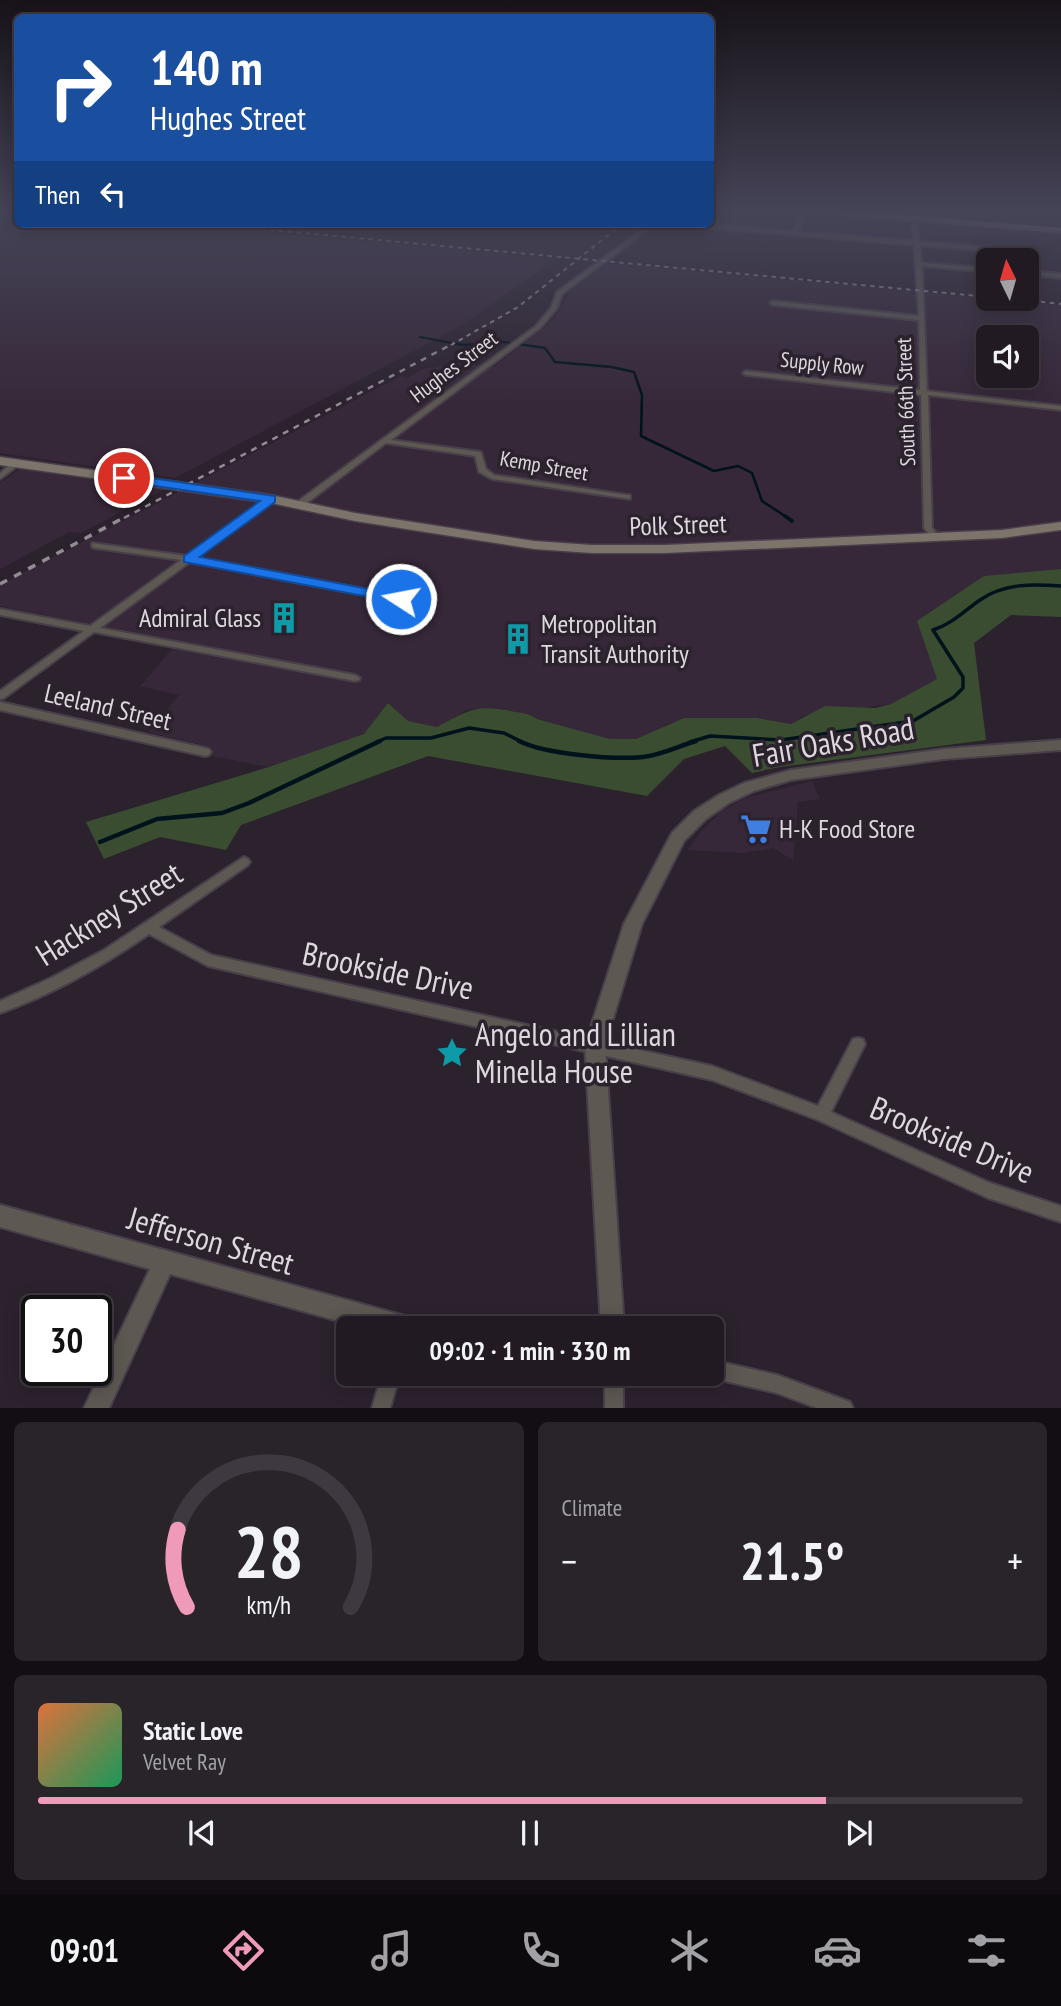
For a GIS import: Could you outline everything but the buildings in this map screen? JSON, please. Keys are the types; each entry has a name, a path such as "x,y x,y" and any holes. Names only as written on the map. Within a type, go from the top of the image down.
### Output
{"main road":[{"name":"Polk Street","path":"0,461 271,499 317,510 483,533 534,545 633,546 932,533 1002,534 1061,526"},
{"name":"Polk Street","path":"932,533 1061,516"}],"street":[{"name":"Hughes Street","path":"300,504 538,327 554,308 560,293 583,276"},
{"name":"South 66th Street","path":"919,276 932,533"},
{"path":"773,303 920,318"},
{"name":"Supply Row","path":"746,373 1061,408"},
{"name":"Kemp Street","path":"385,441 478,454 482,470 492,477 627,497"},
{"path":"0,477 16,464"},
{"path":"0,696 271,499"},
{"path":"95,545 189,559 401,599"},
{"path":"0,612 355,678"},
{"name":"Leeland Street","path":"0,706 205,752"},
{"name":"Fair Oaks Road","path":"611,1316 595,1045 633,924 678,836 700,815 724,799 750,787 791,775 957,753 1061,744"},
{"name":"Hackney Street","path":"0,1007 98,960 244,862"},
{"name":"Brookside Drive","path":"148,927 208,960 712,1073 822,1115 988,1190 1061,1214"},
{"path":"822,1115 858,1044"},
{"name":"Jefferson Street","path":"0,1216 362,1316"},
{"path":"96,1408 165,1261"},
{"path":"724,1372 764,1380 844,1408"},
{"path":"381,1408 387,1386"},
{"path":"614,1386 614,1408"}],"shaded area":[{"path":"0,276 532,276 461,326 175,478 0,453"},
{"path":"591,276 745,276 976,297 976,312 1040,312 1040,303 1061,305 1061,569 1032,573 937,679 891,704 805,715 791,724 757,718 669,723 654,733 636,739 610,739 531,715 469,709 437,727 408,721 388,703 365,734 269,767 206,755 211,747 148,732 179,695 140,686 172,649 270,667 275,660 0,606 0,585 401,376 408,378 422,369 457,363 494,367 554,320 571,290"},
{"path":"20,469 165,489 81,533 69,532 0,569 0,483"},
{"path":"812,781 820,799 798,802 793,860 773,848 744,853 687,850 702,830 722,811 745,798"}],"green space":[{"path":"1061,569 1061,617 1011,615 974,643 986,740 752,773 725,746 684,759 647,796 428,756 241,825 226,850 160,837 104,859 86,822 269,767 364,734 388,703 408,721 437,727 472,710 488,708 524,713 610,739 636,739 684,718 757,718 791,724 825,706 876,708 891,704 937,679 917,621 984,576"}],"waterway":[{"path":"420,337 462,345"},
{"path":"452,343 493,343"},
{"path":"469,345 493,343"},
{"path":"493,343 522,345"},
{"path":"511,343 545,348 555,362 612,367 634,372 642,395 641,436 714,471 738,466 752,473 762,501 786,516"},
{"path":"786,516 792,521"},
{"path":"690,742 710,736 781,740 913,721 954,697 963,688 963,677 933,630 999,590 1029,585 1061,586"},
{"path":"377,742 386,738 431,738 469,728 504,733 522,742"},
{"path":"100,842 157,819 222,813 380,741"},
{"path":"519,741 562,753 630,758 656,754 696,741"}],"railway":[{"path":"451,345 518,307 557,276"},
{"path":"761,276 976,296"},
{"path":"1040,302 1061,304"},
{"path":"124,518 454,343"},
{"path":"0,584 127,516"}],"place":[{"name":"Admiral Glass","path":"284,618"},
{"name":"Metropolitan Transit Authority","path":"518,639"},
{"name":"H-K Food Store","path":"756,829"},
{"name":"Angelo and Lillian Minella House","path":"452,1053"}],"route":[{"path":"124,478 271,499 189,559 401,599"}]}
